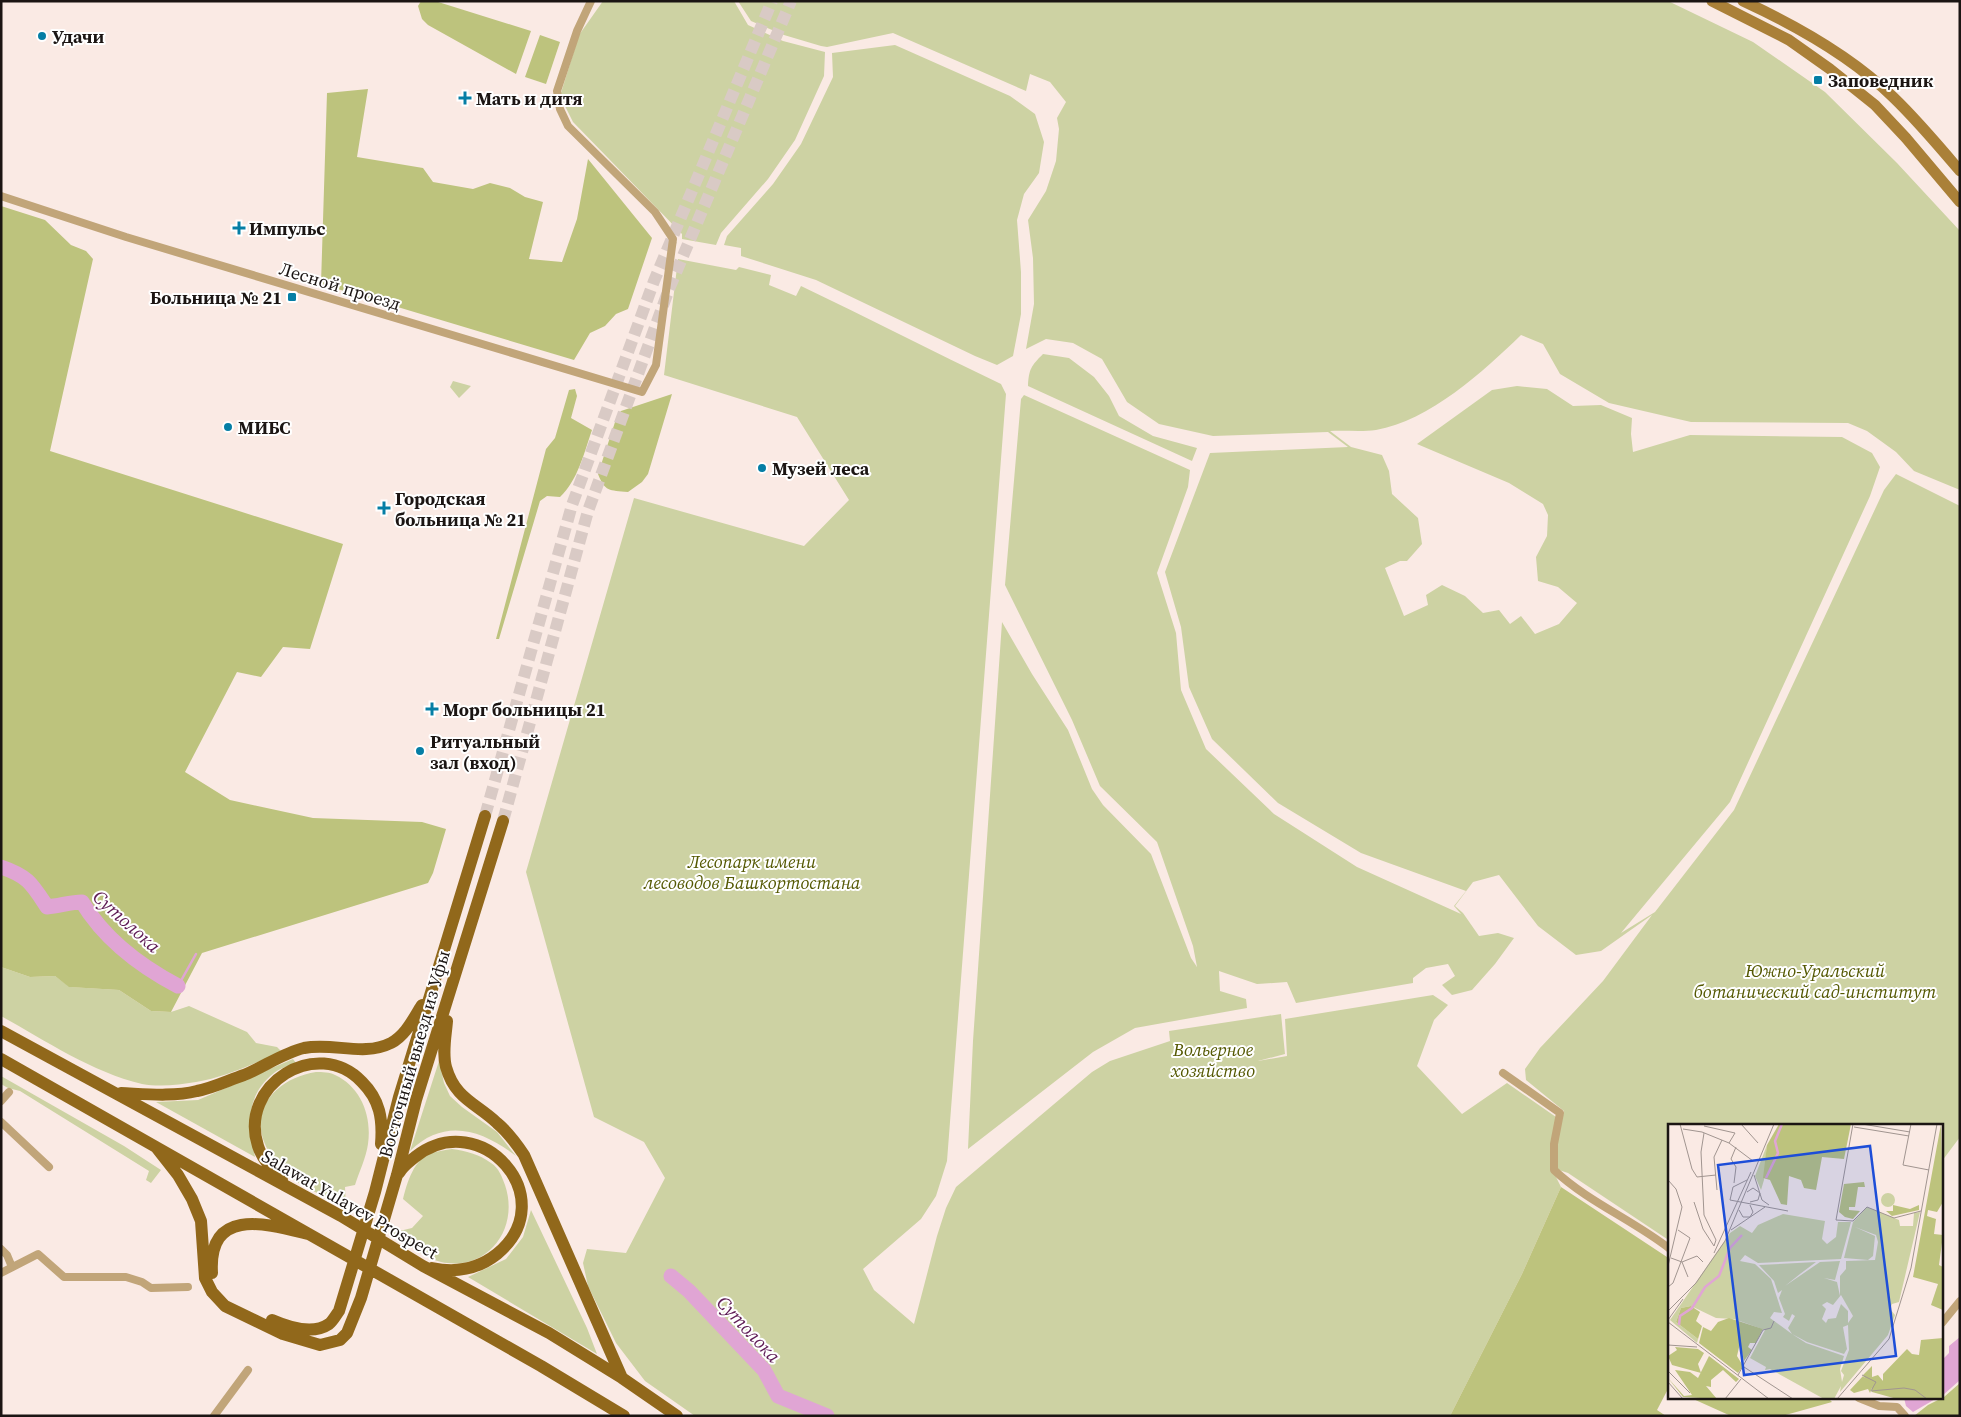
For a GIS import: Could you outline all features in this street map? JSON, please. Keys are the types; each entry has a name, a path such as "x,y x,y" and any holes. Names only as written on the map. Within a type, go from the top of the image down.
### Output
{"main road":[{"path":"1712,1 1789,40 1830,69 1875,105 1906,138 1960,202"},
{"path":"1743,1 1803,31 1859,69 1892,96 1922,126 1960,170"},
{"name":"Восточный выезд из Уфы","path":"308,1234 269,1224 250,1223 238,1225 227,1230 214,1249 211,1261 212,1274 217,1286 228,1299 285,1326 301,1329 318,1328 329,1324 339,1311 375,1192 399,1097 485,816"},
{"name":"Восточный выезд из Уфы","path":"156,1147 178,1175 192,1198 200,1221 204,1243 205,1278 212,1292 225,1306 284,1334 320,1345 340,1340 347,1333 361,1298 397,1175 416,1100 503,821"},
{"path":"117,1093 162,1094 197,1091 246,1074 302,1048 321,1046 358,1050 377,1048 392,1042 410,1027 431,993"},
{"path":"448,999 444,1052 446,1067 451,1078 459,1092 496,1122 524,1155 622,1378"},
{"name":"Salawat Yulayev Prospect","path":"1,1031 341,1216 423,1266 549,1333 622,1378 677,1416"},
{"path":"1,1059 624,1416"},
{"path":"290,1189 262,1156 256,1139 256,1119 264,1096 274,1081 287,1072 309,1064 321,1063 339,1066 356,1075 371,1091 379,1106 382,1125 380,1174"},
{"path":"397,1175 403,1166 430,1147 441,1143 470,1142 499,1157 509,1168 516,1180 521,1196 522,1211 517,1229 507,1246 486,1262 464,1269 451,1270 423,1266"}],"street":[{"name":"Лесной проезд","path":"1,196 192,257 642,392 656,365 673,239 654,212 568,126 560,109 557,91 571,47 591,1"},
{"path":"1503,1073 1560,1113 1554,1144 1554,1170 1570,1184 1651,1234 1668,1247"},
{"path":"1,1101 9,1092"},
{"path":"1,1122 49,1167"},
{"path":"1,1249 7,1255 12,1267"},
{"path":"1,1273 38,1254 64,1277 126,1277 142,1282 151,1288 188,1287"},
{"path":"1944,1321 1960,1301"},
{"path":"214,1416 248,1370"},
{"path":"1865,1400 1879,1406 1897,1407 1905,1416"},
{"path":"1879,1406 1884,1400"}],"green space":[{"path":"421,1 435,1 531,31 516,74 428,25 422,19 418,6"},
{"path":"603,1 734,1 748,25 783,41 825,52 824,76 795,140 768,179 721,233 716,245 682,239 682,234 573,122 560,96 579,35"},
{"name":"Лесопарк имени лесоводов Башкортостана","path":"738,1 1668,1 1753,42 1825,92 1897,163 1960,231 1960,490 1914,471 1896,452 1867,431 1848,423 1691,422 1609,403 1560,374 1543,344 1521,335 1473,379 1416,416 1396,425 1376,430 1330,431 1351,447 1382,455 1389,471 1392,494 1418,518 1422,544 1407,561 1400,561 1385,568 1404,616 1428,605 1426,595 1442,585 1465,596 1483,613 1499,610 1510,624 1521,616 1535,634 1559,624 1577,603 1558,587 1538,581 1536,557 1547,536 1548,515 1543,504 1509,483 1417,444 1492,390 1517,386 1547,389 1573,406 1601,405 1632,418 1633,452 1690,435 1842,437 1872,453 1880,467 1870,496 1730,802 1621,933 1655,912 1734,810 1884,490 1896,474 1960,506 1960,1137 1944,1158 1944,1124 1668,1124 1668,1240 1568,1173 1556,1169 1558,1136 1551,1167 1561,1187 1522,1274 1450,1416 695,1416 645,1381 616,1343 588,1286 583,1263 587,1249 626,1253 665,1178 644,1142 594,1117 526,872 634,498 804,546 849,500 797,417 664,375 678,259 736,270 739,267 771,275 769,285 796,296 801,286 1001,384 1006,394 947,1161 936,1196 921,1219 863,1269 874,1290 914,1324 937,1236 946,1208 956,1187 1092,1072 1110,1061 1170,1041 1169,1031 1281,1014 1285,1054 1258,1061 1287,1056 1285,1019 1433,995 1448,1005 1434,1020 1417,1066 1462,1114 1507,1083 1556,1117 1559,1133 1564,1111 1526,1080 1525,1069 1540,1048 1603,981 1652,915 1601,951 1576,955 1538,926 1499,875 1473,882 1455,906 1463,913 1479,936 1498,933 1514,938 1495,964 1472,990 1452,995 1442,985 1455,976 1448,964 1426,968 1413,978 1413,983 1296,1003 1287,982 1257,984 1219,971 1220,991 1246,999 1247,1008 1135,1028 1093,1052 968,1149 973,1041 1002,622 1032,674 1068,730 1092,789 1103,805 1151,854 1191,958 1197,967 1193,946 1157,842 1100,786 1072,720 1005,585 1021,399 1024,395 1190,470 1188,487 1157,573 1176,633 1181,690 1206,749 1274,814 1357,867 1461,914 1454,906 1466,891 1361,853 1278,803 1212,739 1189,687 1181,627 1165,572 1210,453 1348,447 1328,432 1213,436 1159,424 1127,402 1102,359 1073,343 1046,339 1026,349 1034,304 1033,258 1028,220 1046,191 1056,161 1059,129 1057,118 1066,102 1050,82 1030,74 1026,91 893,33 827,47 784,35 751,21"},
{"path":"540,35 560,42 546,84 525,77"},
{"path":"895,45 1010,96 1035,114 1044,142 1039,173 1024,194 1017,220 1021,272 1021,314 1013,356 997,365 816,280 741,256 741,248 724,245 727,236 773,184 801,144 833,77 832,53"},
{"path":"368,89 357,157 423,168 433,182 473,189 490,183 510,188 525,197 543,202 529,259 562,262 577,219 588,159 652,238 628,309 616,314 605,326 590,333 574,360 321,284 327,93"},
{"path":"1,206 45,220 71,245 86,251 93,259 50,451 343,544 310,649 283,647 261,677 237,672 185,772 230,800 313,818 422,822 446,829 433,873 428,883 202,953 171,1012 151,1011 119,990 69,987 55,976 30,977 1,967"},
{"path":"1043,354 1069,358 1094,377 1109,396 1119,416 1153,436 1197,448 1192,461 1028,386 1031,368"},
{"path":"453,381 471,386 459,398 450,387"},
{"path":"575,389 577,396 571,418 592,430 580,466 566,490 560,497 547,496 540,501 499,639 496,639 546,449 555,438 569,390"},
{"path":"672,394 648,474 642,482 628,492 608,489 598,474 617,416 621,411"},
{"path":"1,967 30,977 55,976 70,987 119,990 151,1011 171,1012 189,1006 247,1032 256,1043 277,1047 282,1052 229,1073 196,1082 176,1085 155,1085 123,1079 87,1064 1,1016"},
{"path":"293,1059 296,1063 276,1071 258,1091 253,1101 250,1122 255,1157 156,1102 198,1100"},
{"path":"439,1061 444,1083 450,1096 497,1132 516,1156 490,1139 463,1131 437,1134 423,1140 410,1151"},
{"path":"316,1072 331,1073 344,1080 358,1095 366,1113 369,1133 367,1149 355,1185 345,1187 346,1208 284,1173 274,1163 262,1135 263,1109 269,1098 289,1081 302,1075"},
{"path":"1,1076 124,1146 161,1170 151,1183 146,1180 149,1171 20,1091 1,1084"},
{"path":"452,1149 477,1155 494,1165 503,1179 508,1201 508,1217 496,1244 485,1254 473,1260 458,1263 441,1262 428,1257 391,1233 412,1228 423,1216 403,1199 412,1172 420,1160 432,1153"},
{"path":"1561,1187 1668,1258 1668,1389 1657,1410 1666,1416 1450,1416 1522,1274"},
{"path":"531,1210 587,1328 597,1354 468,1277 506,1259 523,1237"},
{"path":"1960,1383 1960,1416 1914,1416 1928,1405 1938,1400 1944,1400 1944,1397"},
{"path":"1695,1400 1830,1400 1832,1402 1782,1416 1731,1416"}],"shaded area":[{"path":"1960,1337 1960,1380 1944,1394 1944,1358 1949,1353 1949,1346"},
{"path":"1904,1400 1934,1400 1913,1412 1906,1406"}],"waterway":[{"name":"Сутолока","path":"1,867 10,870 28,882 47,907 82,902 101,928 124,951 150,970 178,986"},
{"path":"178,986 196,954"},
{"name":"Сутолока","path":"671,1276 689,1291 764,1370 778,1396 827,1416"}],"tunnel":[{"path":"485,816 572,505 654,281 772,1"},
{"path":"503,821 588,511 669,289 791,1"}],"place":[{"name":"Удачи","path":"42,36"},
{"name":"Заповедник","path":"1818,80"},
{"name":"Мать и дитя","path":"465,98"},
{"name":"Импульс","path":"239,228"},
{"name":"Больница № 21","path":"292,297"},
{"name":"МИБС","path":"228,427"},
{"name":"Музей леса","path":"762,468"},
{"name":"Городская больница № 21","path":"384,508"},
{"name":"Морг больницы 21","path":"432,709"},
{"name":"Ритуальный зал (вход)","path":"420,751"}],"park label":[{"name":"Южно-Уральский ботанический сад-институт","path":"1815,980"},
{"name":"Вольерное хозяйство","path":"1213,1059"}]}
